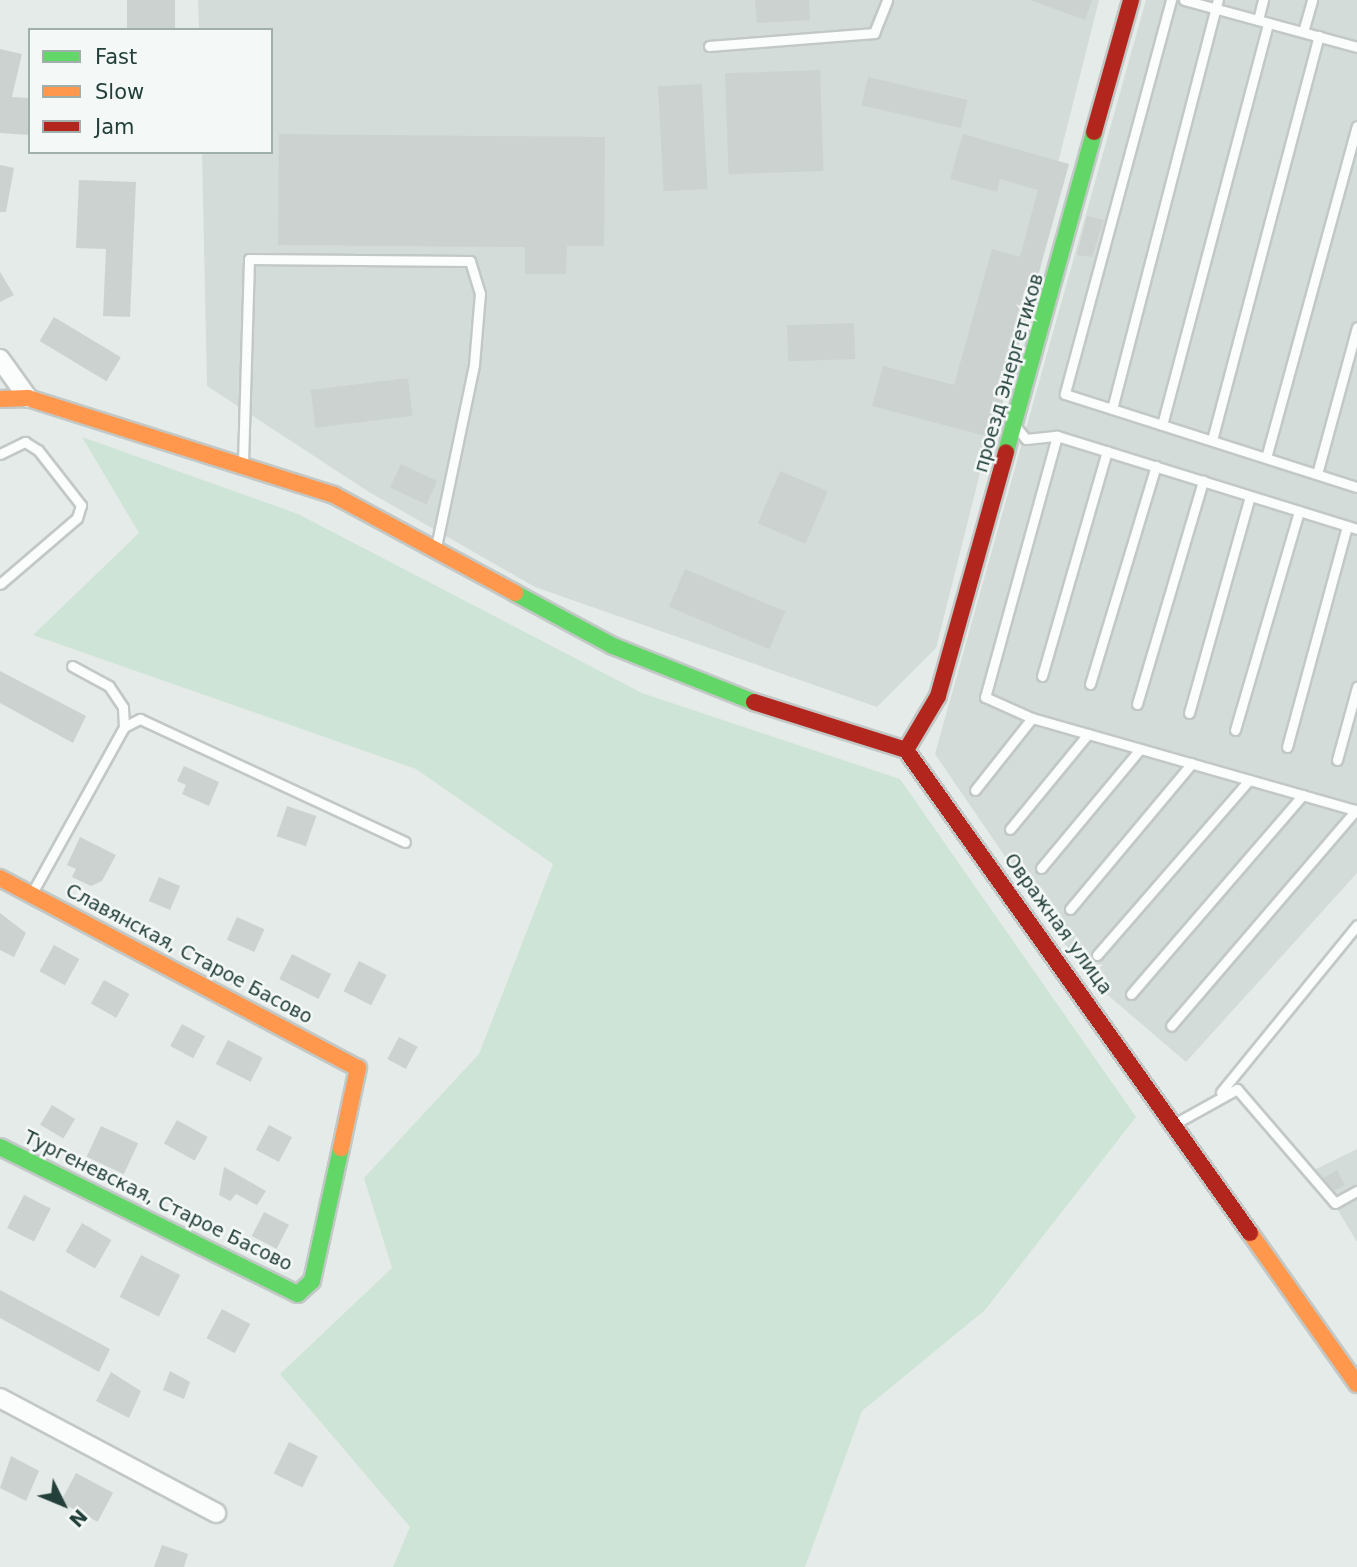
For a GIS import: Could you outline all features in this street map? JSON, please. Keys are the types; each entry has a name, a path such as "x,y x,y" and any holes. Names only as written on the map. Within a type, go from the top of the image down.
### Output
{"street":[{"name":"проезд Энергетиков","path":"906,750 938,696 1016,427 1131,0"},
{"path":"0,359 28,398"},
{"path":"0,399 28,398 243,462 334,495 613,646 796,719 906,750"},
{"name":"Овражная улица","path":"906,750 1176,1123 1357,1384"},
{"name":"Славянская, Старое Басово","path":"0,878 358,1068 312,1281 298,1294"},
{"name":"Тургеневская, Старое Басово","path":"0,1147 298,1294"},
{"path":"0,1398 216,1513"}],"lane":[{"path":"709,46 874,33 887,0"},
{"path":"1171,0 1065,394 1357,487"},
{"path":"1184,0 1217,4 1263,21 1355,46 1357,33"},
{"path":"1162,425 1263,21 1263,0"},
{"path":"1303,32 1312,0"},
{"path":"1112,409 1217,4"},
{"path":"1212,440 1318,36"},
{"path":"1266,458 1357,126"},
{"path":"243,462 249,259 470,261 480,293 474,365 435,550"},
{"path":"1317,474 1357,327"},
{"path":"1016,427 1026,439 1057,436 1352,528 1287,747"},
{"path":"1057,436 985,697 1032,718 1356,810 1171,1026"},
{"path":"0,454 25,442 38,450 81,505 78,518 0,584"},
{"path":"1042,676 1107,451"},
{"path":"1090,684 1156,466"},
{"path":"1137,704 1203,481"},
{"path":"1189,713 1250,496"},
{"path":"1235,730 1298,511"},
{"path":"31,894 124,727 123,707 109,687 72,666"},
{"path":"1337,760 1357,687"},
{"path":"975,790 1032,718"},
{"path":"124,727 140,719 405,842"},
{"path":"1010,829 1088,734"},
{"path":"1041,867 1140,748"},
{"path":"1070,909 1192,763"},
{"path":"1097,955 1249,780"},
{"path":"1131,994 1303,795"},
{"path":"1176,1123 1220,1093 1357,925"},
{"path":"1220,1093 1245,1093 1335,1203 1357,1191"}],"shaded area":[{"path":"198,0 1099,0 936,648 877,707 535,587 369,492 207,386 202,154 273,154 273,28 199,28"},
{"path":"1146,0 1357,0 1357,873 1186,1062 1089,979 935,754"},
{"path":"1357,1149 1357,1242 1314,1170"}],"green space":[{"path":"82,437 298,514 642,693 900,779 1136,1117 985,1310 862,1411 805,1567 393,1567 410,1527 280,1374 392,1268 364,1178 479,1054 553,864 416,769 33,635 139,533"}],"building":[{"path":"127,0 175,0 175,28 127,28"},
{"path":"755,0 809,0 810,20 757,23"},
{"path":"1030,0 1092,0 1085,20"},
{"path":"0,49 22,54 12,97 28,98 28,135 0,133"},
{"path":"820,70 824,171 729,174 725,73"},
{"path":"868,77 967,100 961,128 861,105"},
{"path":"702,84 707,189 664,191 658,86"},
{"path":"279,134 605,137 604,246 567,246 566,274 525,274 525,247 278,245"},
{"path":"963,134 1069,164 993,438 872,406 883,366 954,385 992,249 1020,257 1038,190 1000,179 997,192 950,179"},
{"path":"0,165 14,168 6,212 0,212"},
{"path":"79,180 136,182 130,317 103,316 106,249 76,248"},
{"path":"1087,216 1104,220 1092,257 1077,255"},
{"path":"0,272 14,295 0,302"},
{"path":"54,317 121,357 106,381 40,341"},
{"path":"854,323 855,359 788,361 787,325"},
{"path":"408,378 413,416 315,428 311,390"},
{"path":"401,464 437,481 426,504 390,488"},
{"path":"780,471 828,491 806,544 758,523"},
{"path":"685,569 785,612 769,649 669,607"},
{"path":"0,671 86,716 73,743 0,703"},
{"path":"184,766 219,782 209,806 182,794 186,785 177,781"},
{"path":"287,806 316,816 306,846 277,836"},
{"path":"80,837 116,855 102,881 91,886 72,877 76,869 67,865"},
{"path":"159,877 180,886 170,910 149,901"},
{"path":"0,913 26,933 14,957 0,950"},
{"path":"237,917 264,929 254,952 227,940"},
{"path":"54,945 79,959 65,985 39,971"},
{"path":"292,954 331,974 318,999 279,979"},
{"path":"359,961 387,975 371,1005 344,991"},
{"path":"104,980 129,994 116,1018 91,1004"},
{"path":"182,1024 205,1036 193,1058 170,1046"},
{"path":"399,1037 418,1047 406,1069 387,1059"},
{"path":"228,1040 263,1058 250,1082 216,1064"},
{"path":"52,1105 75,1119 63,1139 40,1125"},
{"path":"177,1120 208,1137 195,1161 164,1144"},
{"path":"269,1125 292,1137 279,1162 256,1150"},
{"path":"101,1126 138,1143 124,1174 87,1157"},
{"path":"224,1167 266,1191 257,1205 236,1194 230,1201 219,1195"},
{"path":"1337,1170 1345,1185 1334,1191 1323,1178"},
{"path":"24,1195 51,1209 34,1242 7,1228"},
{"path":"264,1212 289,1225 277,1249 252,1236"},
{"path":"82,1223 111,1240 95,1269 66,1252"},
{"path":"141,1255 180,1275 159,1317 120,1297"},
{"path":"0,1290 110,1349 99,1372 0,1318"},
{"path":"222,1309 250,1324 235,1353 207,1338"},
{"path":"170,1371 190,1382 184,1399 163,1390"},
{"path":"111,1372 141,1391 129,1418 96,1401"},
{"path":"289,1442 318,1456 302,1487 274,1473"},
{"path":"11,1456 39,1471 26,1501 0,1488"},
{"path":"76,1473 113,1493 98,1522 61,1502"},
{"path":"162,1545 188,1554 184,1567 154,1567"}],"traffic: fast":[{"path":"1006,452 1094,132"},
{"path":"515,593 613,646 754,702"},
{"path":"0,1147 298,1294 312,1281 341,1148"}],"traffic: slow":[{"path":"0,399 28,398 334,495 515,593"},
{"path":"0,878 358,1068 341,1148"},
{"path":"1250,1233 1357,1384"}],"traffic: jam":[{"path":"1094,132 1131,0"},
{"path":"906,750 938,696 1006,452"},
{"path":"754,702 906,750"},
{"path":"906,750 1250,1233"}]}
